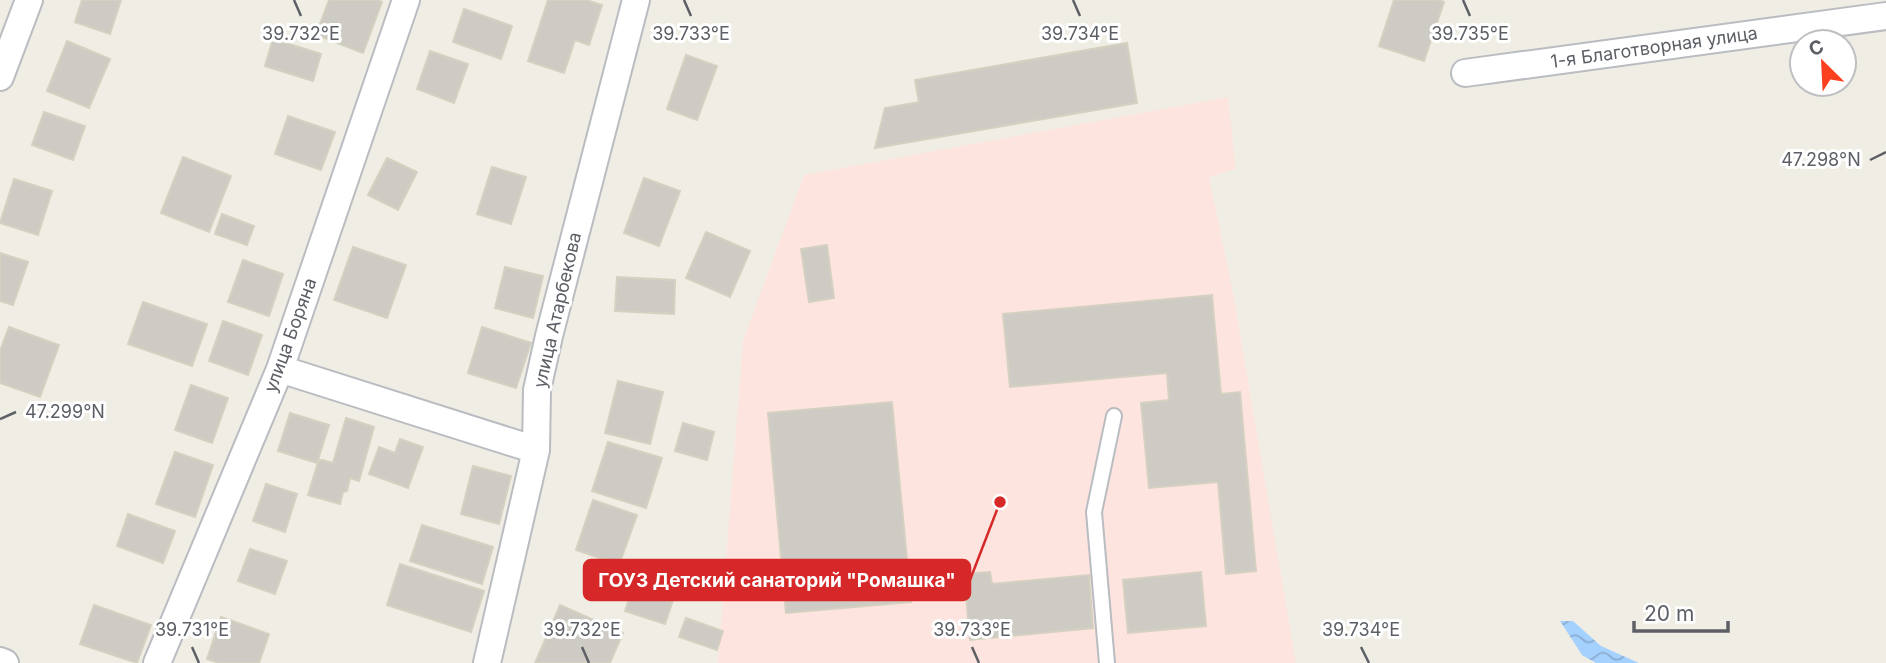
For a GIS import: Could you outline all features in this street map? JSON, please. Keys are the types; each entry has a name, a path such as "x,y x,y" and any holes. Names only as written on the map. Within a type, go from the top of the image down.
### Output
{"street":[{"path":"0,77 29,0"},
{"name":"улица Боряна","path":"157,663 280,369 406,0"},
{"name":"улица Атарбекова","path":"487,663 536,450 537,390 549,336 636,0"},
{"name":"1-я Благотворная улица","path":"1465,72 1886,16"},
{"path":"280,369 536,450"},
{"path":"0,661 5,663"}],"lane":[{"path":"1107,663 1094,512 1114,416"}],"shaded area":[{"path":"1228,97 1236,169 1209,177 1233,293 1296,663 718,663 743,341 804,175"}],"water":[{"path":"1560,621 1573,621 1601,646 1639,663 1596,663 1582,655"}],"building":[{"path":"82,0 121,0 110,34 75,22"},
{"path":"329,0 382,2 363,53 316,35"},
{"path":"548,0 586,0 602,5 589,45 575,40 564,73 528,61"},
{"path":"1394,0 1444,2 1424,61 1379,46"},
{"path":"464,9 512,26 501,59 453,42"},
{"path":"273,39 321,54 313,81 265,66"},
{"path":"67,41 110,59 89,108 47,91"},
{"path":"1127,43 1137,103 875,148 885,108 919,102 915,80"},
{"path":"430,51 468,64 454,103 417,89"},
{"path":"686,55 717,66 697,120 667,109"},
{"path":"44,112 85,126 73,160 32,145"},
{"path":"288,116 335,132 321,170 275,154"},
{"path":"183,157 231,176 209,232 161,213"},
{"path":"387,158 417,172 398,210 368,195"},
{"path":"492,167 526,177 511,224 477,214"},
{"path":"644,178 680,191 659,246 624,233"},
{"path":"14,179 52,191 38,235 0,223"},
{"path":"222,214 254,226 247,245 215,234"},
{"path":"706,232 750,251 730,297 686,278"},
{"path":"827,245 834,298 809,302 801,249"},
{"path":"353,247 406,265 387,318 334,300"},
{"path":"0,253 28,262 13,305 0,301"},
{"path":"243,260 283,274 269,316 228,302"},
{"path":"505,267 543,276 533,318 495,308"},
{"path":"617,277 675,280 674,314 615,311"},
{"path":"1212,295 1221,394 1240,392 1256,571 1226,574 1218,482 1149,488 1141,403 1169,400 1167,373 1010,387 1003,314"},
{"path":"143,302 207,324 192,366 128,344"},
{"path":"223,321 262,335 248,375 209,361"},
{"path":"9,327 59,345 40,397 0,383 0,351"},
{"path":"482,327 531,343 516,388 468,373"},
{"path":"618,381 663,392 650,444 605,433"},
{"path":"191,385 228,398 212,443 175,430"},
{"path":"892,402 911,602 786,613 768,413"},
{"path":"290,413 329,425 317,463 278,451"},
{"path":"346,418 374,427 359,481 350,478 340,504 308,495 319,459 333,463"},
{"path":"683,423 714,432 707,460 675,451"},
{"path":"400,439 423,447 408,488 369,474 379,447 395,453"},
{"path":"608,442 662,458 646,508 592,491"},
{"path":"175,452 213,465 195,517 156,504"},
{"path":"473,466 511,476 499,524 461,514"},
{"path":"266,484 297,494 285,532 253,521"},
{"path":"593,500 637,515 619,565 576,550"},
{"path":"128,514 175,531 163,563 117,546"},
{"path":"422,525 493,547 482,584 410,561"},
{"path":"250,549 287,561 275,594 238,581"},
{"path":"400,564 484,591 471,632 387,605"},
{"path":"639,569 679,582 665,624 625,611"},
{"path":"990,572 992,584 1089,575 1093,628 970,640 964,574"},
{"path":"1201,572 1206,626 1128,633 1123,580"},
{"path":"94,605 151,625 137,663 80,644"},
{"path":"560,605 623,633 610,663 535,663"},
{"path":"221,617 269,634 259,663 219,663 207,659"},
{"path":"686,618 723,631 717,650 679,637"}],"place":[{"name":"ГОУЗ Детский санаторий \"Ромашка\"","path":"1000,502"}]}
